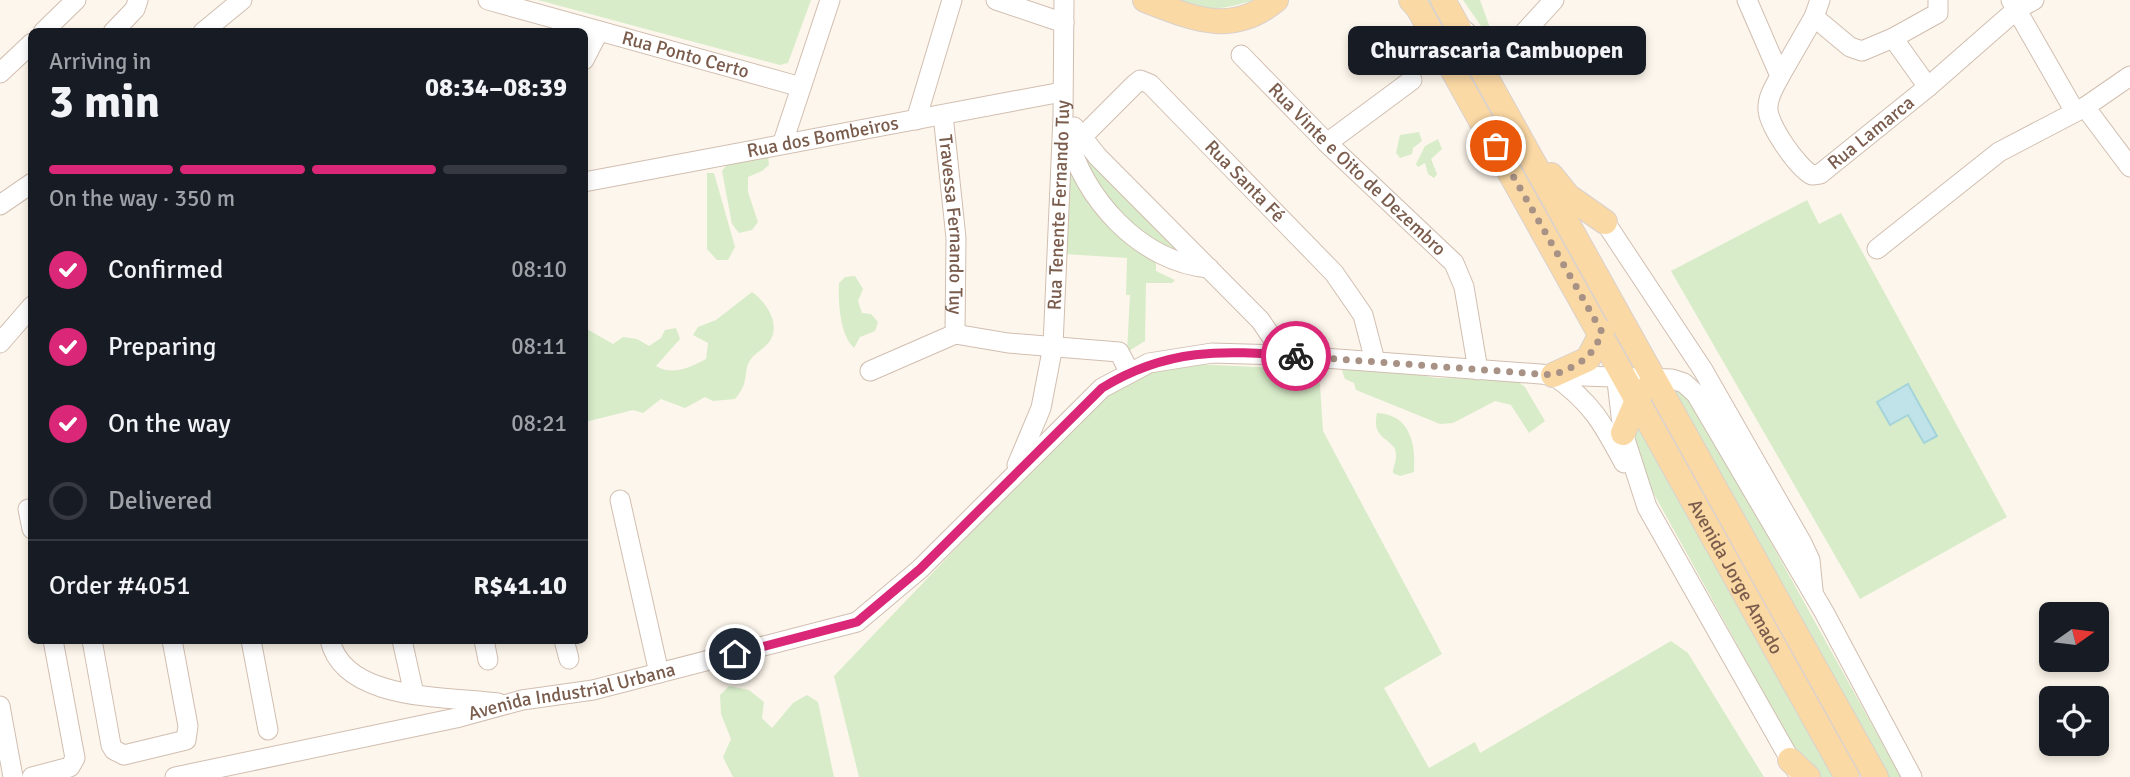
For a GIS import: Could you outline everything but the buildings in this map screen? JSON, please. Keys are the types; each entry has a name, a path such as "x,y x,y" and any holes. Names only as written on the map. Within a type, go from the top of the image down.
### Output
{"main road":[{"path":"1145,0 1201,22 1217,23 1248,15 1276,0"},
{"name":"Avenida Jorge Amado","path":"1443,0 1877,777"},
{"name":"Avenida Jorge Amado","path":"1415,3 1602,332 1618,371 1706,520 1847,777"},
{"path":"1474,54 1493,79 1553,180 1567,196 1605,222"},
{"path":"1553,375 1588,359 1602,332"},
{"path":"1623,433 1635,400 1643,388 1655,379"}],"street":[{"path":"47,28 76,0"},
{"path":"117,28 135,9 138,0"},
{"path":"208,28 242,0"},
{"name":"Rua Ponto Certo","path":"488,0 801,87"},
{"path":"783,142 830,0"},
{"path":"916,120 952,0"},
{"path":"996,0 1064,23"},
{"name":"Rua Tenente Fernando Tuy","path":"1012,478 1041,408 1053,346 1063,116 1064,0"},
{"path":"1455,22 1486,50 1512,46 1554,0"},
{"path":"1747,0 1780,76"},
{"path":"1780,76 1819,5 1857,51 1893,38 1938,13 1938,0"},
{"name":"Rua Lamarca","path":"1780,76 1770,96 1768,113 1794,159 1812,174 1820,174 1928,88 2014,5 2034,0"},
{"path":"2014,5 2080,108 2130,167"},
{"path":"588,52 599,31"},
{"path":"1893,38 1928,88"},
{"path":"0,73 28,54"},
{"name":"Rua Vinte e Oito de Dezembro","path":"1241,55 1327,143 1454,262 1464,286 1478,370"},
{"path":"1877,249 1999,152 2080,108 2130,76"},
{"name":"Rua Santa Fé","path":"1082,137 1140,80 1150,84 1334,273 1363,315 1375,361"},
{"path":"1327,143 1412,80"},
{"name":"Rua dos Bombeiros","path":"588,181 783,142 1062,92"},
{"name":"Travessa Fernando Tuy","path":"943,115 956,238 956,334"},
{"path":"1063,116 1098,157 1260,320 1284,355"},
{"path":"1063,116 1072,153 1088,184 1110,213 1144,245 1165,258 1209,268"},
{"path":"0,205 28,186"},
{"path":"1605,222 1703,370 1802,543 1810,560 1813,594"},
{"path":"0,343 28,311"},
{"path":"870,371 956,334 1119,352 1129,371"},
{"name":"Avenida Industrial Urbana","path":"175,777 509,704 593,690 857,622 920,569 1102,388 1129,371 1167,358 1212,353 1284,355 1553,375 1618,371"},
{"path":"1647,508 1623,433 1618,371 1655,379 1672,379 1684,383 1696,394 1813,594 1912,777"},
{"path":"1553,375 1585,399 1601,421 1647,508 1799,771"},
{"path":"1041,408 1050,418 1068,421"},
{"path":"620,500 659,673"},
{"path":"32,777 70,767 75,758 54,644"},
{"path":"93,644 111,745 114,750 124,755 186,740 188,726 173,644"},
{"path":"252,644 268,730"},
{"path":"331,644 336,658 346,671 376,685 414,694 509,704"},
{"path":"403,644 414,694"},
{"path":"485,644 488,660"},
{"path":"457,698 465,705 466,715"},
{"path":"0,706 13,777"}],"green space":[{"path":"538,0 811,0 788,63 780,65"},
{"path":"1177,0 1254,0 1234,6 1205,8"},
{"path":"1426,0 1432,0 1626,348 1620,352"},
{"path":"1463,0 1480,0 1494,39 1486,33"},
{"path":"1419,132 1422,141 1413,148 1412,154 1400,158 1396,153 1400,135"},
{"path":"1438,139 1442,149 1431,159 1437,174 1434,178 1428,174 1425,163 1418,167 1416,164 1425,146"},
{"path":"1079,147 1175,248 1156,259 1156,271 1175,280 1172,283 1146,283 1145,341 1127,352 1130,295 1126,295 1127,258 1064,254 1067,153"},
{"path":"768,156 769,165 748,177 748,192 758,222 752,230 739,233 732,224 722,171 733,157"},
{"path":"707,173 714,173 735,247 728,260 717,260 707,249"},
{"path":"1807,200 1819,224 1841,213 2007,517 1860,599 1671,271"},
{"path":"855,276 863,289 858,301 862,313 871,314 878,322 875,331 860,337 854,348 843,327 839,283 845,277"},
{"path":"752,292 770,312 774,326 769,342 748,363 743,387 735,399 713,401 705,397 685,408 661,399 643,413 633,410 588,421 588,330 613,344 623,337 637,339 649,346 661,338 665,330 676,328 680,339 656,366 675,370 706,359 708,343 693,335 698,327 716,320"},
{"path":"1194,364 1319,370 1323,431 1442,654 1384,688 1429,768 1475,742 1480,753 1671,641 1688,653 1764,777 859,777 834,676 1098,400 1154,370"},
{"path":"1353,365 1437,378 1514,379 1525,387 1545,421 1529,433 1511,405 1495,401 1453,423 1440,424 1356,390 1354,383 1345,379 1342,370"},
{"path":"1672,386 1692,400 1901,777 1883,777"},
{"path":"1377,413 1397,419 1409,432 1414,451 1414,472 1400,476 1393,473 1395,451 1377,430"},
{"path":"1637,420 1839,777 1819,777 1796,751 1644,476 1634,436"},
{"path":"729,686 749,690 764,702 762,718 772,728 793,703 807,695 818,702 834,777 733,777 723,757 731,739 721,714 720,695"}],"water":[{"path":"1908,384 1937,436 1924,443 1908,415 1890,425 1877,402"}],"way so far":[{"path":"1296,356 1553,375 1582,364 1592,355 1602,332 1496,146"}],"place":[{"name":"Churrascaria Cambuopen","path":"1496,146"}],"route":[{"path":"735,654 857,622 874,610 920,569 1102,388 1133,369 1167,358 1212,353 1296,356"}]}
